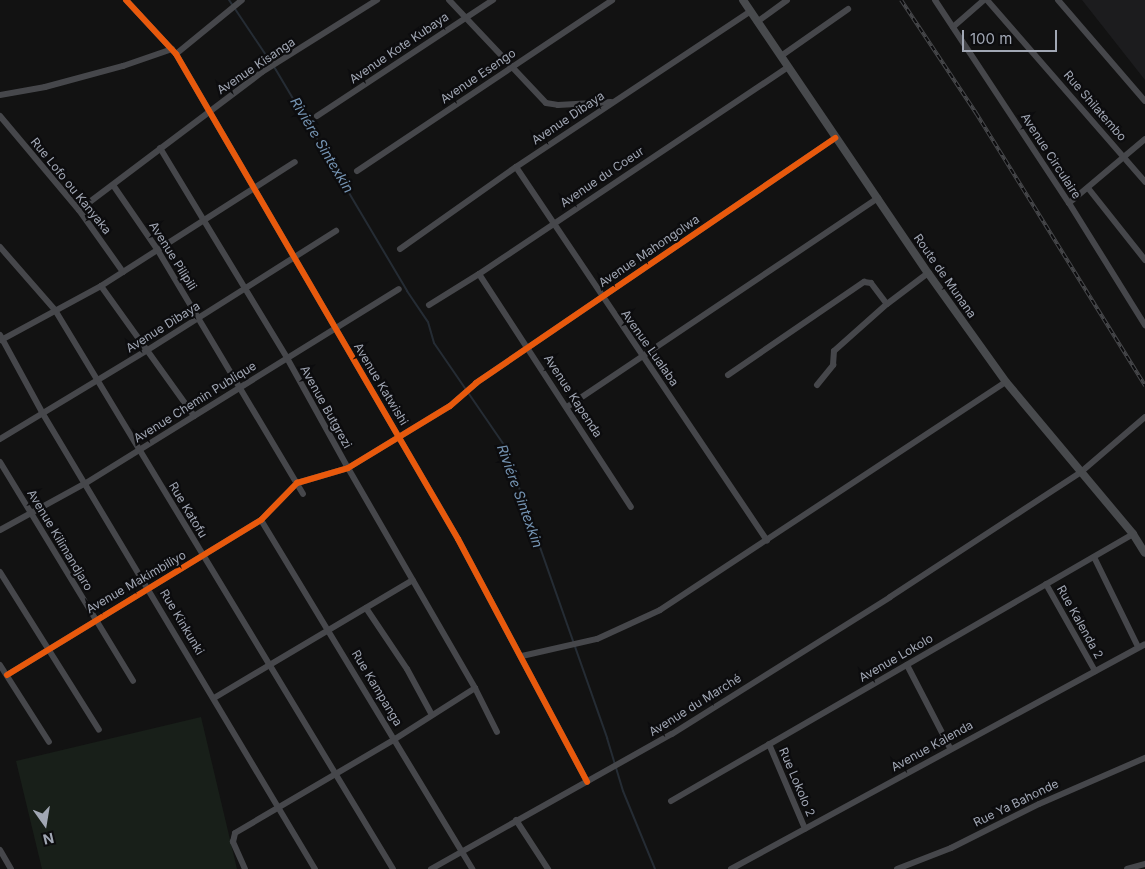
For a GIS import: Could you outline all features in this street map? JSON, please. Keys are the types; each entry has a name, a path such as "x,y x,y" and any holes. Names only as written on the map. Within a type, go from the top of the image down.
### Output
{"main road":[{"name":"Route de Munana","path":"743,0 835,138 1006,382 1133,534 1145,553"}],"street":[{"name":"Avenue Katwishi","path":"126,0 174,52 293,259 400,436 522,656 587,782"},
{"path":"0,95 62,82 174,52 242,0"},
{"name":"Avenue Kisanga","path":"79,210 262,72 377,0"},
{"path":"449,0 513,66 543,101 550,105 612,102"},
{"name":"Avenue Kote Kubaya","path":"318,116 493,0"},
{"name":"Avenue Esengo","path":"357,171 612,0"},
{"path":"758,22 787,0"},
{"name":"Avenue Circulaire","path":"935,0 1069,203 1145,325"},
{"path":"953,27 986,0"},
{"name":"Rue Shilatembo","path":"986,0 1145,182"},
{"path":"1058,0 1145,101"},
{"path":"781,56 848,9"},
{"name":"Avenue Dibaya","path":"400,248 612,102 751,12"},
{"name":"Avenue du Coeur","path":"429,305 479,274 552,223 788,67"},
{"name":"Rue Lofo ou Kanyaka","path":"0,116 79,210 123,272"},
{"name":"Avenue Mahongolwa","path":"400,436 450,406 476,383 835,138"},
{"path":"1069,203 1145,139"},
{"name":"Avenue Butgrezi","path":"160,148 287,358 475,688 497,732"},
{"path":"1,338 101,286 295,162"},
{"name":"Avenue Lualaba","path":"516,167 601,297 767,541"},
{"name":"Avenue Pilipili","path":"113,184 157,249 238,388 303,494"},
{"path":"1088,188 1145,260"},
{"path":"567,407 878,198"},
{"name":"Avenue Dibaya","path":"0,439 98,381 336,231"},
{"name":"Rue Katofu","path":"0,247 55,310 393,869"},
{"path":"817,385 833,365 834,351 887,304 928,273"},
{"name":"Avenue Kapenda","path":"479,274 631,506"},
{"path":"728,374 864,282 871,283 887,304"},
{"path":"101,286 194,416"},
{"name":"Avenue Chemin Publique","path":"0,530 86,483 334,328 400,289"},
{"name":"Rue Kinkunki","path":"1,338 43,414 86,483 315,869"},
{"path":"522,656 583,643 626,627 660,610 1006,382"},
{"name":"Avenue du Marché","path":"431,869 672,734 964,549 1081,472 1145,417"},
{"path":"296,483 348,468 400,436"},
{"name":"Avenue Kilimandjaro","path":"0,462 94,620 133,681"},
{"name":"Avenue Makimbiliyo","path":"7,675 48,648 261,520 296,483"},
{"name":"Rue Kampanga","path":"261,520 472,869"},
{"name":"Avenue Lokolo","path":"671,801 1133,534"},
{"path":"1094,557 1142,645"},
{"path":"0,572 99,730"},
{"path":"214,698 413,580"},
{"name":"Rue Kalenda 2","path":"1046,584 1095,671"},
{"path":"366,608 407,669 432,715"},
{"name":"Avenue Kalenda","path":"730,869 1142,645"},
{"path":"0,665 48,742"},
{"path":"907,665 950,748"},
{"path":"245,869 233,842 235,833 395,739 475,688"},
{"name":"Rue Lokolo 2","path":"769,744 805,828"},
{"name":"Rue Ya Bahonde","path":"898,869 951,848 1039,804 1145,758"},
{"path":"516,820 548,869"},
{"path":"0,850 11,869"},
{"path":"1126,869 1145,864"}],"shaded area":[{"path":"1082,0 1145,0 1145,80"},
{"path":"201,717 237,869 42,869 16,761"}],"waterway":[{"name":"Riviére Sintexkin","path":"229,0 276,70 407,291 428,322 434,343 504,445 607,738 623,791 655,869"}],"railway":[{"path":"901,0 976,113 1145,386"}],"cycle path":[{"path":"126,0 176,54 458,539 587,782"},
{"path":"7,675 261,520 297,483 348,468 450,406 476,383 835,138"}]}
